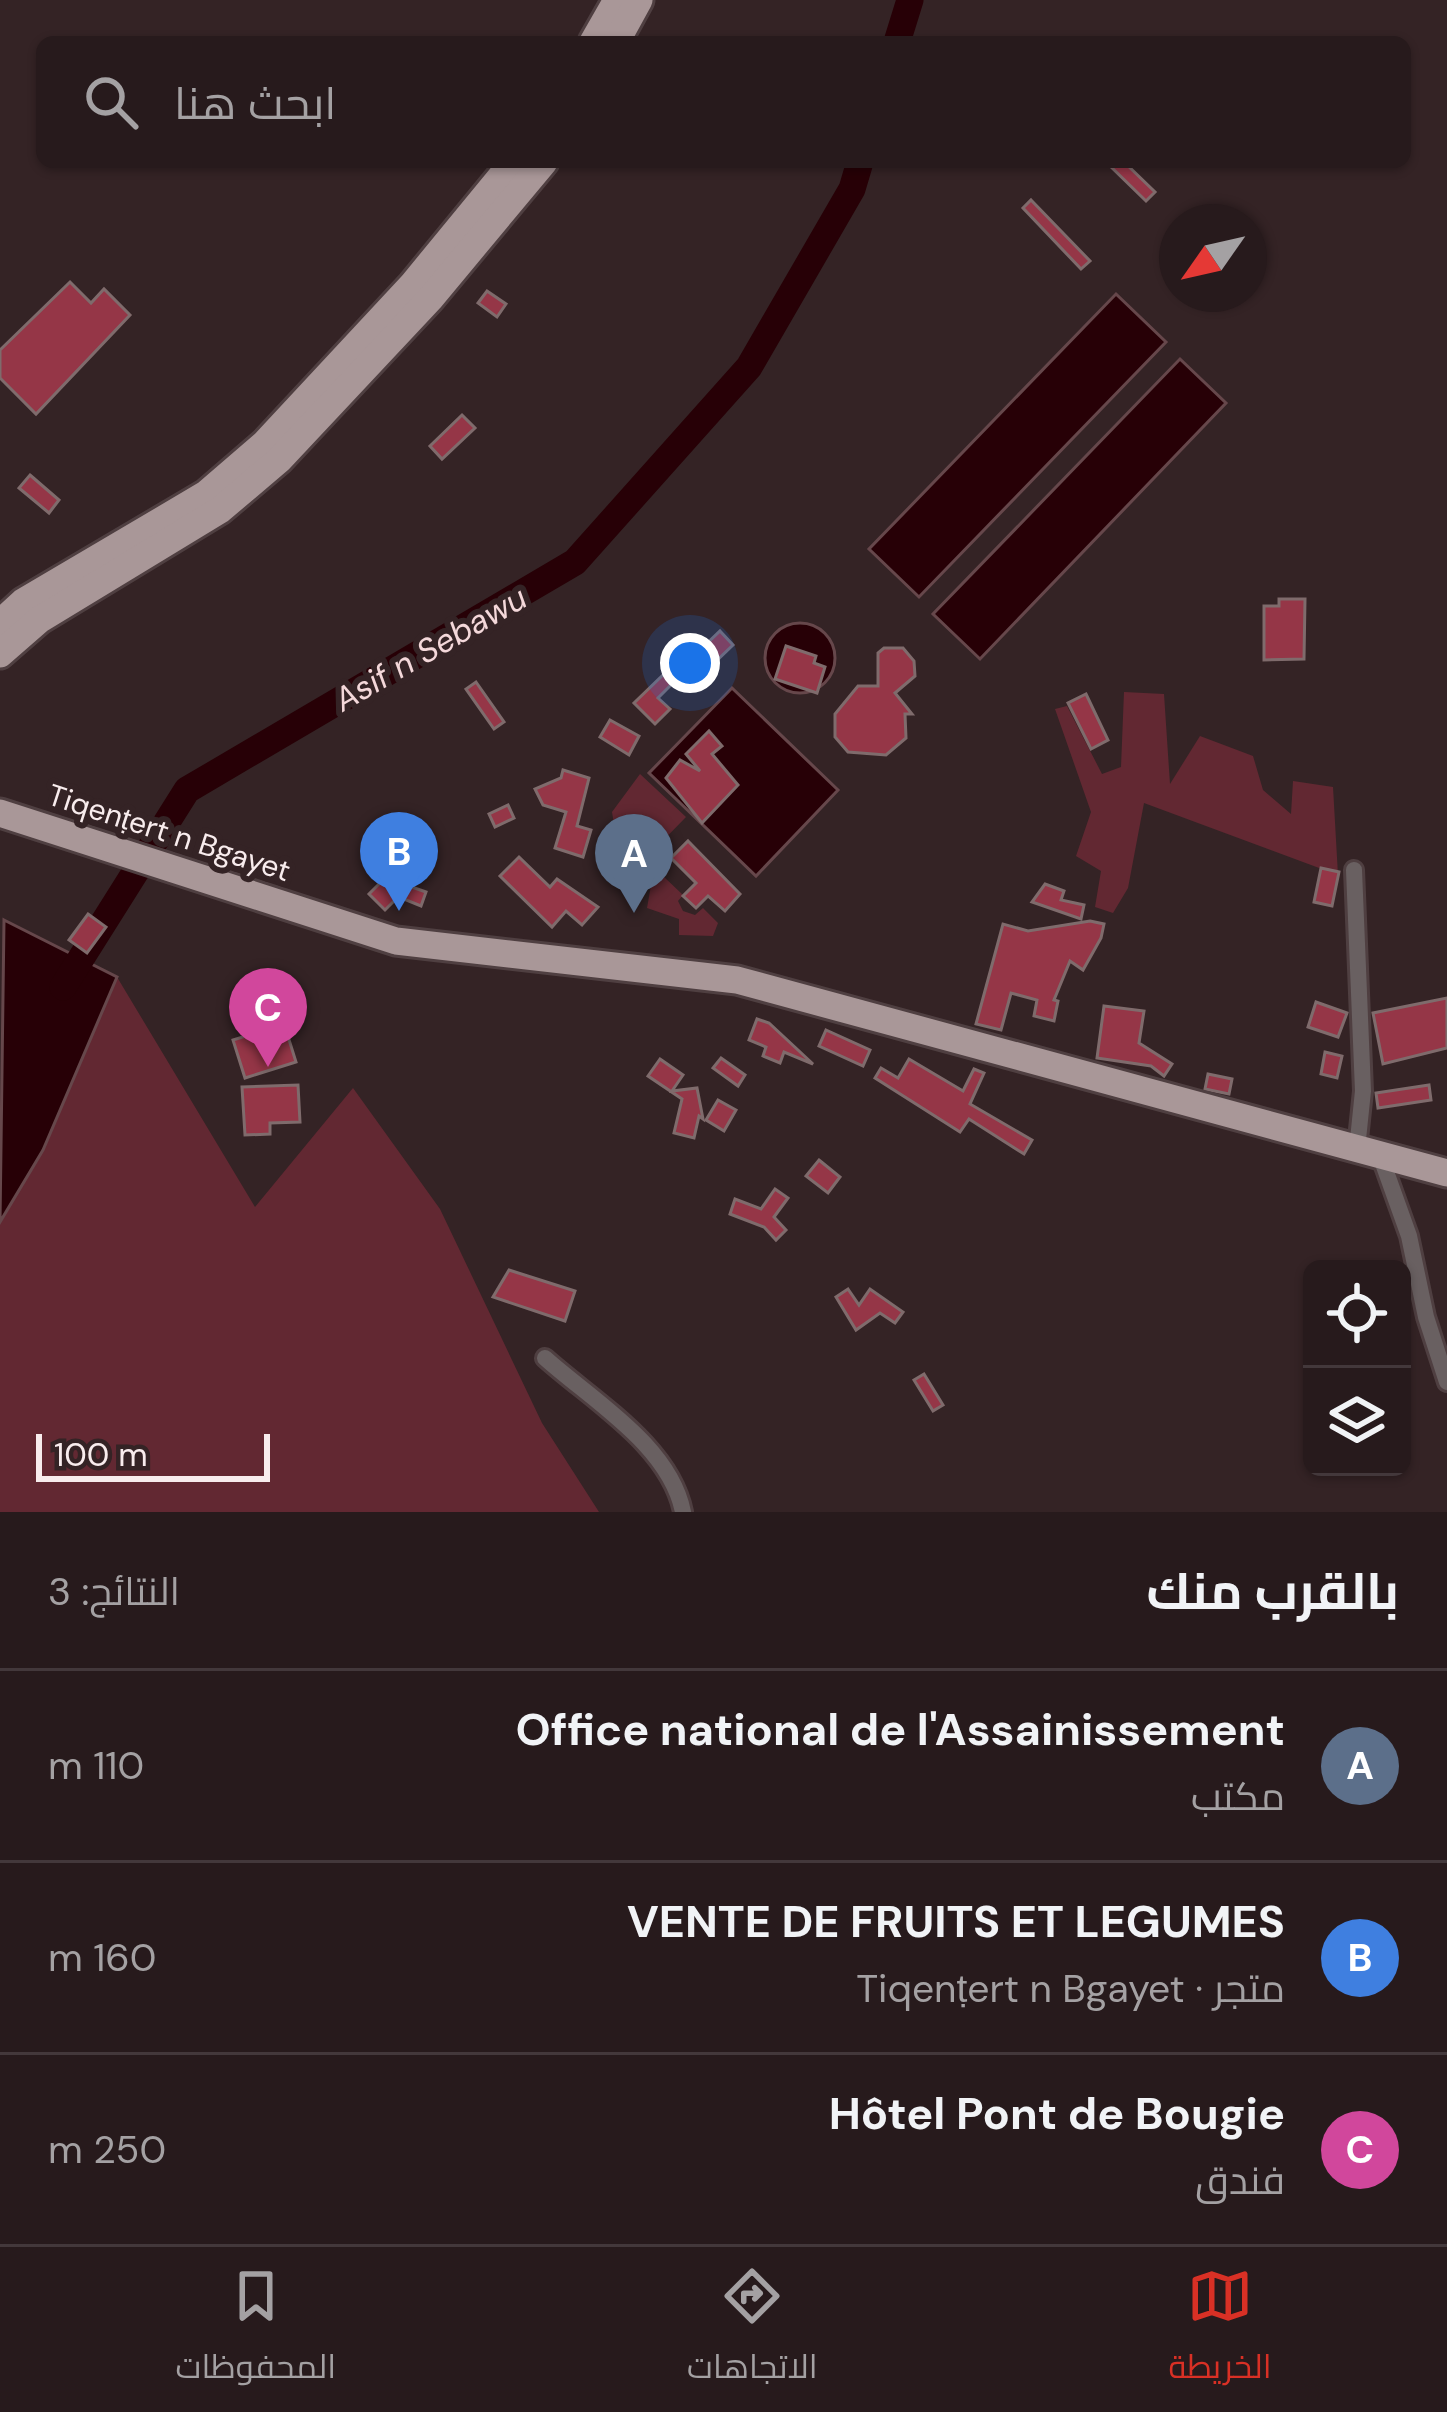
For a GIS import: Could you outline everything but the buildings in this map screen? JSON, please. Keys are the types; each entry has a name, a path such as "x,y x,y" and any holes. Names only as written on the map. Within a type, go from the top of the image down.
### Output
{"main road":[{"path":"596,36 617,0"},
{"path":"619,36 639,0"},
{"path":"0,623 23,602 206,494 266,443 412,285 508,168"},
{"path":"0,654 57,608 220,510 279,460 430,299 539,168"},
{"name":"Tiqenṭert n Bgayet","path":"0,813 396,940 737,980 1447,1173"}],"street":[{"path":"1354,870 1369,1152 1409,1236 1426,1318 1447,1382"},
{"path":"545,1358 651,1451 674,1481 683,1512"}],"shaded area":[{"path":"1116,294 1166,342 919,597 869,549"},
{"path":"1180,359 1226,403 980,659 933,614"},
{"path":"800,623 824,634 835,658 824,682 800,693 776,682 765,658 776,634"},
{"path":"732,688 838,790 756,876 649,773"},
{"path":"1124,692 1164,694 1170,784 1200,736 1253,756 1263,790 1291,814 1293,781 1333,787 1338,875 1144,803 1128,888 1113,913 1095,907 1101,871 1076,856 1091,812 1055,709 1067,706 1102,774 1121,767"},
{"path":"640,774 686,817 648,856 633,903 626,900 612,812"},
{"path":"653,874 663,876 683,895 678,901 683,911 695,915 703,908 718,923 713,936 679,935 679,919 647,908"},
{"path":"4,920 117,977 43,1150 0,1222"},
{"path":"117,977 255,1207 353,1088 440,1209 542,1423 599,1512 0,1512 0,1222 43,1150"}],"waterway":[{"name":"Asif n Sebawu","path":"899,36 910,0"},
{"name":"Asif n Sebawu","path":"63,987 187,790 575,562 749,367 852,189 858,168"}],"place":[{"name":"VENTE DE FRUITS ET LEGUMES","path":"399,911"},
{"name":"Office national de l'Assainissement","path":"634,913"},
{"name":"Hôtel Pont de Bougie","path":"268,1067"}]}
